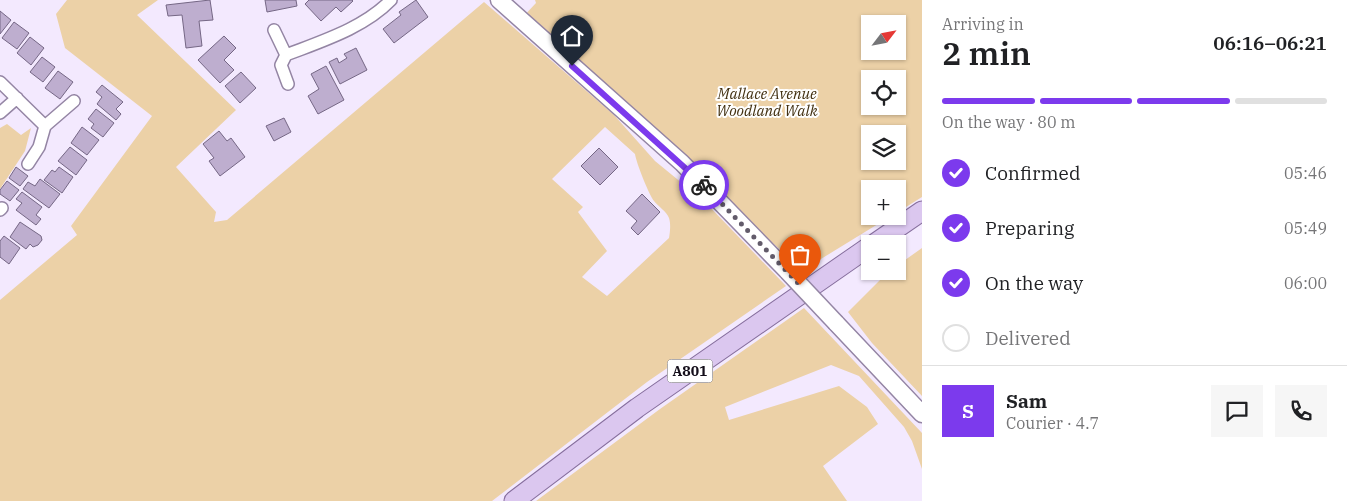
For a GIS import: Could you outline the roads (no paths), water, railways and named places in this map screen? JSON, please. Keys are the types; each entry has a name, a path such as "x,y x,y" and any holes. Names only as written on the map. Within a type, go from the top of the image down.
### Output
{"main road":[{"path":"499,0 682,163 922,414"},
{"path":"887,235 922,210"},
{"name":"A801","path":"514,501 637,408 861,252"}],"street":[{"path":"288,84 281,65 286,55 333,37 382,10 391,0"},
{"path":"274,30 286,55"},
{"path":"0,82 45,126"},
{"path":"0,114 17,98"},
{"path":"28,164 39,147 45,126 74,101"}],"park label":[{"name":"Mallace Avenue Woodland Walk","path":"767,102"}]}
